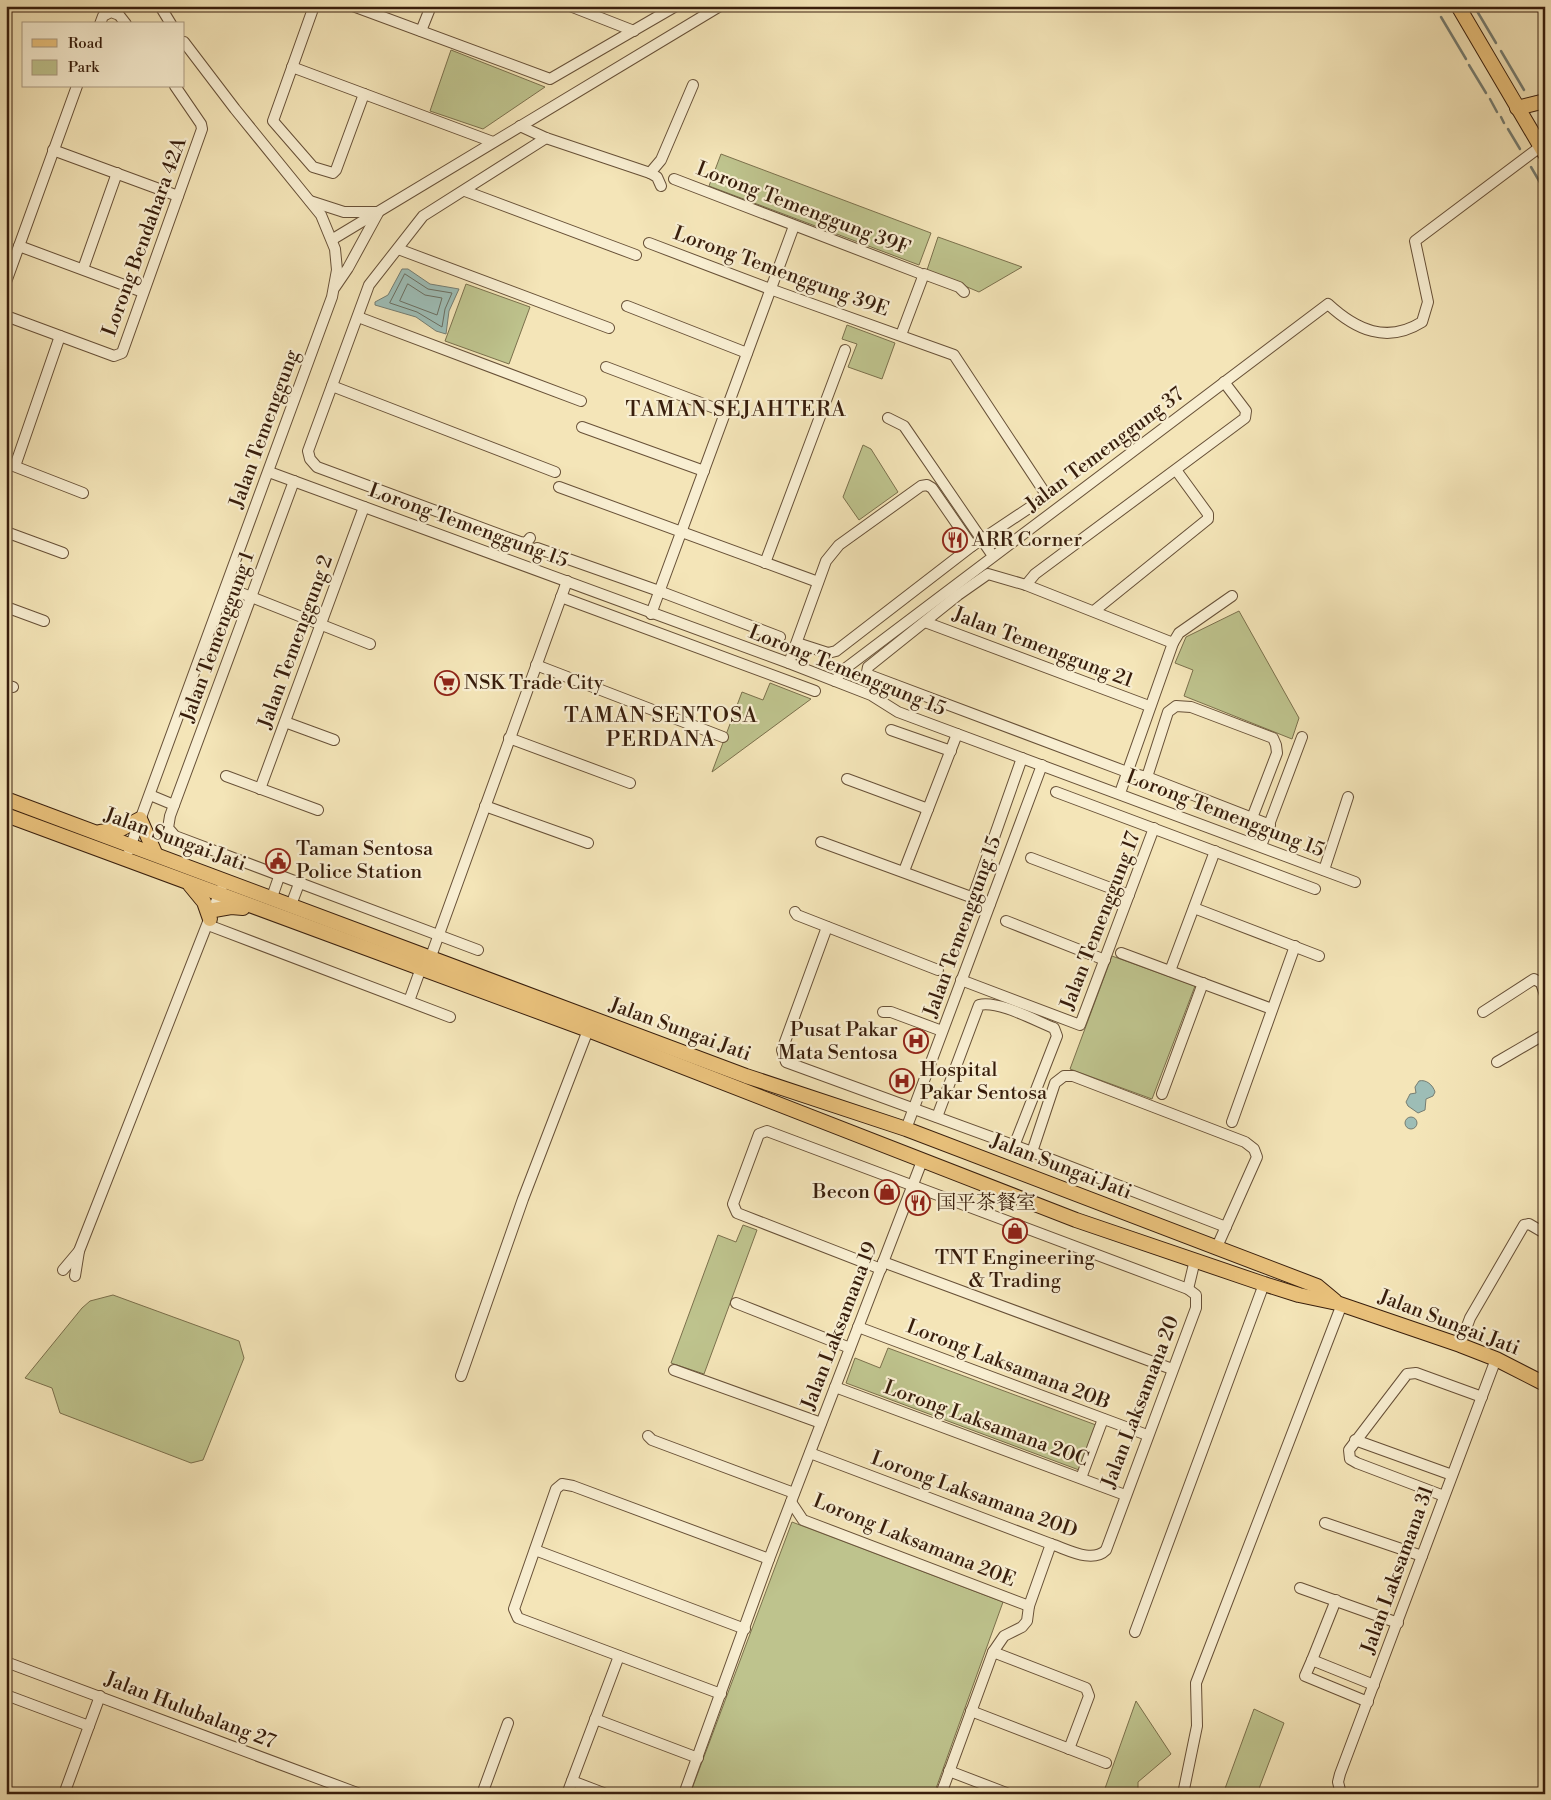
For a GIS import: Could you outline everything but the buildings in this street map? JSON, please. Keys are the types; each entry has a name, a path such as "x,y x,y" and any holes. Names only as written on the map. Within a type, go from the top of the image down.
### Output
{"main road":[{"path":"1458,6 1542,150"},
{"path":"1517,108 1545,101"},
{"name":"Jalan Sungai Jati","path":"6,799 272,897 588,1030 742,1088 925,1162 1076,1220 1264,1284 1299,1295 1339,1303 1460,1345 1496,1359 1545,1384"},
{"name":"Jalan Sungai Jati","path":"6,815 266,912 426,963 746,1076 906,1129 1317,1286 1339,1303"},
{"path":"97,832 121,829 140,819 154,853"},
{"path":"190,884 204,902 210,918 231,907 266,912"},
{"path":"925,1162 969,1172 974,1168 973,1162 935,1141"},
{"path":"1076,1220 1033,1196 1030,1190 1036,1186 1087,1197"}],"street":[{"path":"160,6 170,22"},
{"path":"314,6 273,121 313,167 327,173 333,173 336,170 364,94"},
{"path":"353,6 550,79 676,6"},
{"path":"421,31 431,6"},
{"path":"570,6 634,31"},
{"path":"333,239 720,6"},
{"path":"101,22 103,16 111,12 119,15 124,22"},
{"name":"Jalan Temenggung","path":"125,860 269,472 334,289 336,265 333,239 321,216 185,43"},
{"path":"292,67 493,142"},
{"path":"650,173 661,160 693,85"},
{"path":"6,282 76,88"},
{"name":"Lorong Bendahara 42A","path":"60,336 114,356 122,354 202,130 201,124 176,88"},
{"path":"520,126 546,138 650,173 657,177 661,186"},
{"path":"530,538 526,543 520,542 317,467 310,458 308,451 369,285 423,216 546,138"},
{"path":"53,150 178,196"},
{"name":"Jalan Temenggung 37","path":"835,681 842,671 1328,304 1343,318 1359,327 1372,331 1401,333 1422,322 1428,302 1415,241 1542,150"},
{"path":"82,269 117,173"},
{"name":"Lorong Temenggung 39F","path":"674,179 959,287 964,292"},
{"path":"465,190 636,255"},
{"path":"310,201 344,212 378,212"},
{"path":"334,289 348,268 378,212"},
{"path":"651,614 794,226"},
{"name":"Lorong Temenggung 39E","path":"649,243 954,355 1047,496 982,540"},
{"path":"19,246 143,292"},
{"path":"398,249 608,328"},
{"path":"901,335 921,273"},
{"path":"627,306 747,353"},
{"path":"6,316 60,336 11,465 84,493"},
{"path":"358,317 581,401"},
{"path":"765,563 845,350"},
{"path":"606,367 725,412"},
{"path":"1026,585 1035,574 1244,418 1246,411 1224,382"},
{"path":"332,386 555,472"},
{"path":"888,418 904,426 993,556"},
{"path":"582,427 704,471"},
{"path":"1094,611 1208,519 1208,514 1176,470"},
{"name":"Lorong Temenggung 15","path":"269,472 835,681 870,695 898,712 1355,882"},
{"name":"Jalan Temenggung 1","path":"294,481 251,597 170,803 168,828 175,836 478,950"},
{"path":"789,664 826,560 839,545 921,486 926,485 932,488 972,546"},
{"path":"559,487 818,582"},
{"name":"Jalan Temenggung 2","path":"260,788 364,507"},
{"path":"6,532 63,553"},
{"path":"797,642 828,653 836,652 982,540"},
{"path":"537,548 660,590 780,637"},
{"path":"1173,643 1094,611 993,574 984,576 868,666 867,672 869,675 1127,772 1147,777 1270,825"},
{"path":"409,1001 439,934 567,582"},
{"path":"226,587 370,644"},
{"path":"1120,793 1149,706 1173,643 1179,633 1232,596"},
{"path":"561,597 816,691"},
{"path":"6,608 44,622"},
{"name":"Jalan Temenggung 21","path":"925,622 1149,706"},
{"path":"536,665 724,737"},
{"path":"1147,777 1168,712 1176,706 1191,707 1273,738 1277,753 1252,818"},
{"path":"285,722 334,740"},
{"path":"891,730 951,751"},
{"path":"904,871 957,734"},
{"path":"1262,846 1302,737"},
{"path":"509,738 630,783"},
{"path":"973,897 1022,758"},
{"name":"Jalan Temenggung 15","path":"906,1129 1042,765"},
{"path":"226,776 318,810"},
{"path":"846,779 928,809"},
{"path":"1056,792 1315,889"},
{"path":"150,795 170,803"},
{"path":"1324,870 1348,797"},
{"path":"485,806 588,843"},
{"name":"Jalan Temenggung 17","path":"961,980 1080,1025 1154,828"},
{"path":"821,842 990,904"},
{"path":"1170,971 1214,851"},
{"path":"1031,858 1129,895"},
{"path":"272,897 280,874"},
{"path":"75,1276 79,1250 225,880"},
{"path":"292,905 300,882"},
{"path":"1194,908 1319,956"},
{"path":"795,912 797,915 938,970"},
{"path":"210,918 450,1017"},
{"path":"1006,921 1105,960"},
{"path":"827,927 782,1050 786,1062 1032,1152 1226,1227"},
{"path":"1232,1122 1295,946"},
{"path":"1121,953 1272,1009"},
{"path":"1483,1012 1534,979 1541,983 1545,995"},
{"path":"1162,1094 1203,983"},
{"path":"937,1117 979,1005 988,1002 1018,1013 1054,1028 1057,1036 1014,1146"},
{"path":"883,1012 891,1012 942,1031"},
{"path":"460,1376 523,1199 588,1030"},
{"path":"1497,1062 1545,1034"},
{"path":"1032,1152 1055,1083 1064,1076 1073,1076 1245,1142 1254,1149 1257,1157 1216,1249"},
{"path":"1172,1369 737,1213 734,1210 733,1204 759,1134 767,1131 1188,1289 1195,1260"},
{"name":"Jalan Laksamana 19","path":"684,1794 792,1498 913,1185 925,1162"},
{"path":"1460,1345 1470,1318 1524,1225 1529,1224 1541,1232"},
{"path":"63,1270 79,1250"},
{"path":"1135,1632 1264,1284"},
{"name":"Jalan Laksamana 20","path":"1112,1530 1196,1308 1196,1295 1188,1289"},
{"path":"736,1303 850,1348"},
{"path":"1183,1794 1197,1726 1196,1683 1339,1303"},
{"name":"Lorong Laksamana 20B","path":"858,1327 1147,1435"},
{"name":"Jalan Laksamana 31","path":"1341,1794 1338,1782 1340,1774 1496,1359"},
{"path":"674,1370 821,1423"},
{"path":"1444,1496 1357,1463 1350,1459 1349,1450 1379,1408 1407,1374 1416,1373 1482,1397"},
{"name":"Lorong Laksamana 20C","path":"835,1387 1125,1494"},
{"path":"1081,1478 1103,1419"},
{"path":"648,1436 652,1440 792,1498"},
{"path":"1355,1440 1452,1475"},
{"name":"Lorong Laksamana 20D","path":"810,1453 1051,1544 1091,1557 1100,1555 1106,1550 1112,1530"},
{"path":"721,1694 518,1618 514,1609 556,1489 562,1484 573,1486 769,1559"},
{"name":"Lorong Laksamana 20E","path":"792,1498 803,1520 1029,1606"},
{"path":"1325,1523 1422,1556"},
{"path":"941,1794 993,1652 1004,1636 1022,1627 1027,1621 1029,1606 1051,1544"},
{"path":"535,1550 744,1629"},
{"path":"1300,1588 1398,1623"},
{"path":"1336,1600 1305,1676 1368,1702"},
{"path":"993,1652 1086,1688 1089,1696 1069,1748"},
{"path":"567,1794 619,1656"},
{"path":"1312,1660 1374,1685"},
{"name":"Jalan Hulubalang 27","path":"6,1662 360,1794"},
{"path":"6,1695 89,1726"},
{"path":"64,1794 100,1696"},
{"path":"971,1711 1106,1763"},
{"path":"595,1719 698,1758"},
{"path":"482,1794 508,1722"},
{"path":"949,1771 1009,1794"},
{"path":"572,1781 606,1794"}],"green space":[{"path":"451,50 545,87 483,129 430,111"},
{"path":"721,154 931,233 919,265 709,186"},
{"path":"938,237 1022,267 979,292 927,270"},
{"path":"466,284 530,307 509,364 445,341"},
{"path":"847,325 895,343 882,379 848,367 857,344 842,339"},
{"path":"863,445 871,449 898,492 859,520 843,497"},
{"path":"1239,611 1299,718 1292,739 1184,696 1193,670 1175,663 1186,637"},
{"path":"770,683 811,699 712,772 742,692 763,700"},
{"path":"1112,956 1195,986 1152,1099 1070,1069"},
{"path":"743,1225 757,1230 704,1374 671,1363 718,1235 736,1242"},
{"path":"113,1295 239,1341 244,1358 203,1460 191,1463 60,1413 52,1388 25,1378 82,1308 90,1301"},
{"path":"888,1348 1096,1425 1079,1470 846,1383 855,1358 880,1368"},
{"path":"792,1522 1003,1602 934,1794 690,1794"},
{"path":"1136,1701 1171,1754 1138,1782 1138,1794 1103,1794"},
{"path":"1254,1709 1284,1723 1257,1794 1223,1794"}],"water":[{"path":"402,269 408,269 430,284 459,289 449,311 446,334 436,331 416,317 375,305 375,302 388,295"},
{"path":"1419,1081 1429,1083 1435,1092 1433,1096 1426,1099 1425,1110 1418,1113 1408,1106 1406,1102 1410,1094 1416,1093 1415,1087"},
{"path":"1413,1117 1416,1118 1416,1128 1409,1129 1406,1128 1405,1121 1406,1118"}],"waterway":[{"path":"1434,6 1437,10"},
{"path":"1474,6 1496,43"},
{"path":"1441,17 1466,59"},
{"path":"1501,51 1524,90"},
{"path":"1469,65 1486,93"},
{"path":"1490,99 1497,112"},
{"path":"1501,117 1504,123"},
{"path":"1541,117 1545,123"},
{"path":"1508,129 1520,149"},
{"path":"1531,167 1545,191"}],"place":[{"name":"ARR Corner","path":"955,540"},
{"name":"NSK Trade City","path":"447,683"},
{"name":"Taman Sentosa Police Station","path":"278,861"},
{"name":"Pusat Pakar Mata Sentosa","path":"916,1041"},
{"name":"Hospital Pakar Sentosa","path":"902,1081"},
{"name":"Becon","path":"887,1192"},
{"name":"国平茶餐室","path":"918,1203"},
{"name":"TNT Engineering & Trading","path":"1015,1231"}],"district":[{"name":"TAMAN SEJAHTERA","path":"736,410"},
{"name":"TAMAN SENTOSA PERDANA","path":"661,728"}]}
